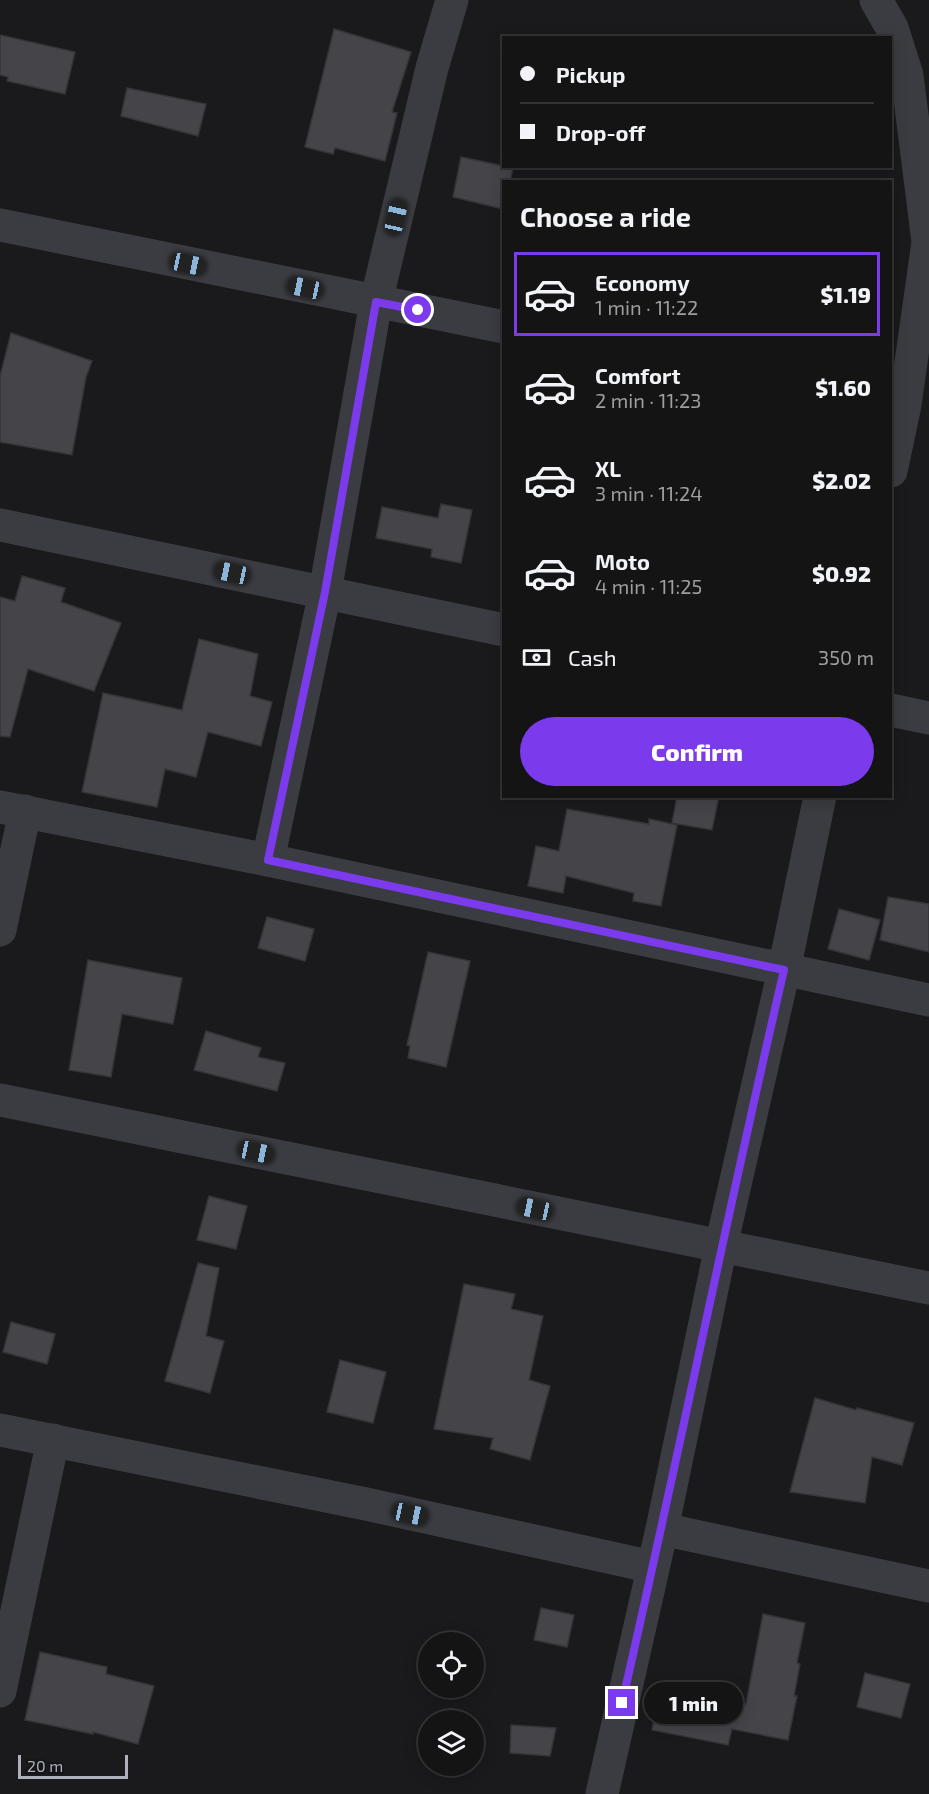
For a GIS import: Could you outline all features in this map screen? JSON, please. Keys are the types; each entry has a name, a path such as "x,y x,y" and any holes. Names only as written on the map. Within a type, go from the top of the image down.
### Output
{"street":[{"path":"268,860 325,592 376,302 432,68 452,0"},
{"path":"876,0 892,28 907,75 928,241 908,406 892,467"},
{"path":"0,225 502,327"},
{"path":"0,525 502,630"},
{"path":"892,710 929,718"},
{"path":"602,1794 662,1529 721,1246 784,970 820,798"},
{"path":"0,930 12,809 268,860 929,1000"},
{"path":"0,1100 929,1288"},
{"path":"0,1430 366,1504 653,1568"},
{"path":"0,1690 53,1440"},
{"path":"662,1529 929,1586"}],"building":[{"path":"334,29 411,52 392,112 397,113 385,161 335,148 333,154 305,147"},
{"path":"0,35 75,52 65,94 7,81 8,77 0,75"},
{"path":"127,88 206,104 198,136 121,116"},
{"path":"461,157 502,166 502,168 513,168 510,180 502,180 502,209 453,197"},
{"path":"11,333 92,361 86,377 72,455 0,442 0,376"},
{"path":"441,504 472,510 461,563 431,557 432,549 376,538 382,507 438,518"},
{"path":"22,576 65,588 61,602 121,623 94,691 28,669 10,737 0,736 0,597 15,601"},
{"path":"199,639 258,654 250,696 272,702 261,746 208,732 196,777 165,769 157,807 82,792 103,693 182,710"},
{"path":"677,798 719,798 712,830 672,823"},
{"path":"567,809 649,824 649,819 677,825 661,906 633,901 634,893 566,876 563,893 528,886 536,846 559,851"},
{"path":"888,897 929,904 929,952 880,940"},
{"path":"839,909 880,920 869,960 828,949"},
{"path":"267,917 314,929 305,961 258,948"},
{"path":"428,952 470,961 446,1067 408,1058 410,1046 407,1045"},
{"path":"88,960 182,978 173,1024 122,1014 111,1077 69,1070"},
{"path":"206,1031 261,1048 258,1057 285,1063 277,1091 194,1070"},
{"path":"209,1196 247,1206 236,1249 197,1240"},
{"path":"198,1263 219,1268 206,1336 224,1341 210,1393 165,1381"},
{"path":"464,1284 515,1294 511,1309 543,1316 529,1380 550,1386 530,1460 490,1449 493,1438 434,1429"},
{"path":"11,1322 55,1334 47,1364 3,1352"},
{"path":"340,1360 386,1372 373,1423 327,1412"},
{"path":"815,1398 914,1423 902,1465 872,1457 865,1503 790,1492"},
{"path":"541,1608 574,1615 567,1647 534,1640"},
{"path":"763,1614 805,1623 797,1663 800,1664 794,1696 797,1696 788,1740 732,1729 728,1745 652,1730 660,1687 746,1704"},
{"path":"40,1652 107,1667 106,1674 154,1686 138,1744 93,1732 93,1734 25,1720"},
{"path":"865,1673 910,1684 901,1718 857,1707"},
{"path":"511,1725 556,1728 550,1756 510,1753"}],"route":[{"path":"418,310 376,302 325,592 268,860 784,970 721,1246 662,1529 622,1703"}]}
